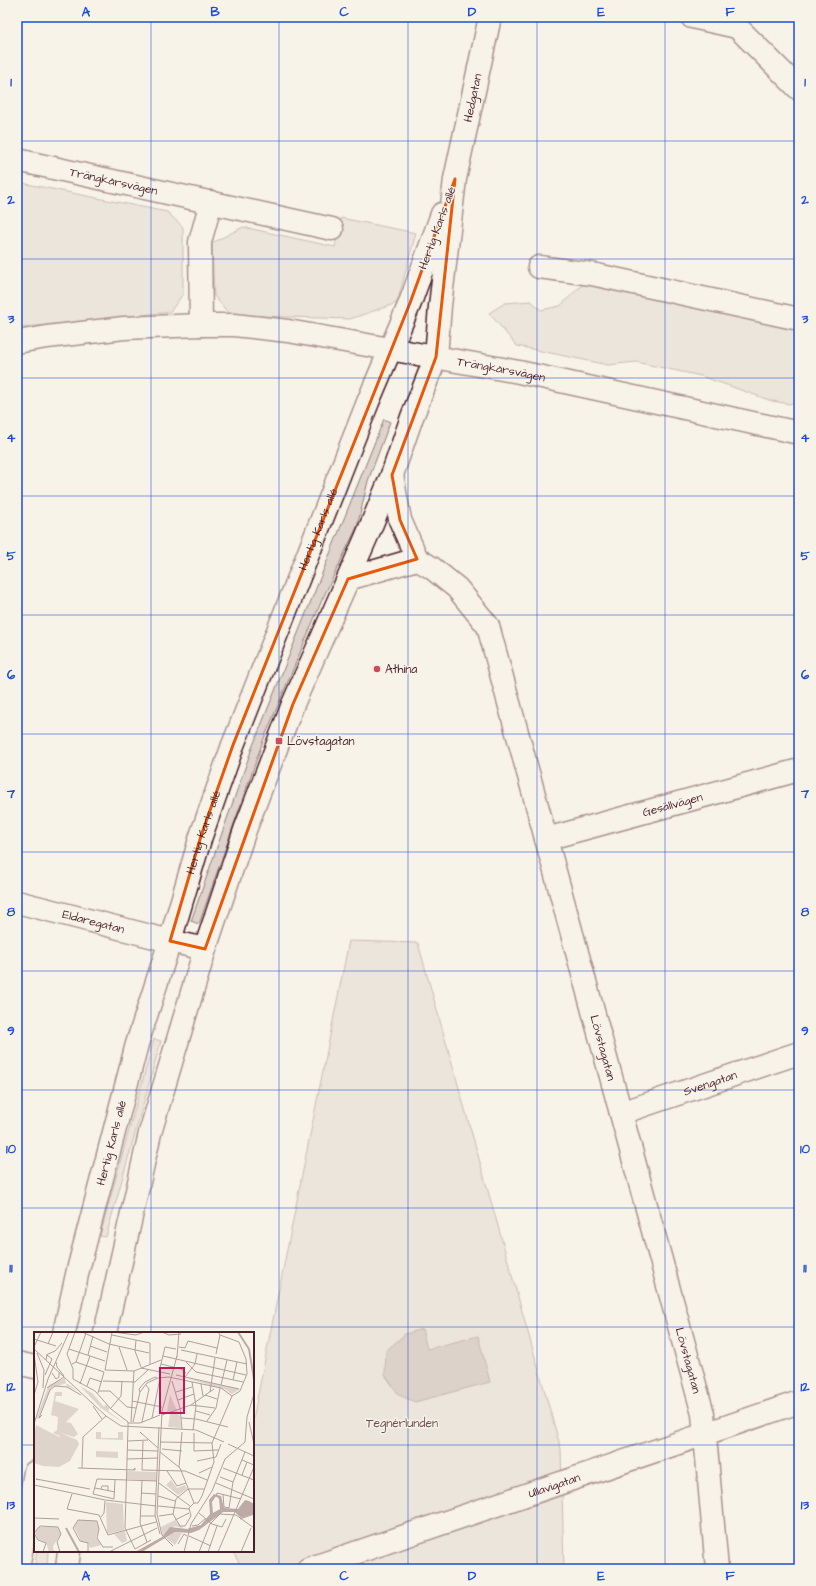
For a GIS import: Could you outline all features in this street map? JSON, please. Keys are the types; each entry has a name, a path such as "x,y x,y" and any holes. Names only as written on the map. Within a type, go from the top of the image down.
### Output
{"street":[{"name":"Hedgatan","path":"455,179 490,17"},
{"path":"692,17 737,27 799,89"},
{"name":"Trängkårsvägen","path":"17,160 332,229"},
{"name":"Hertig Karls allé","path":"64,1332 80,1263 137,1044 170,941 201,836 233,745 390,349 410,303 455,179"},
{"name":"Hertig Karls allé","path":"105,1332 150,1132 205,949 245,830 293,704 392,475 412,417 436,357 440,306 455,179"},
{"path":"201,325 200,242 211,202"},
{"path":"539,266 592,274 799,319"},
{"name":"Trängkårsvägen","path":"17,342 124,328 234,325 288,331 519,372 799,433"},
{"path":"348,579 417,559 400,520 392,475"},
{"name":"Lövstagatan","path":"417,559 432,568 457,588 488,626 703,1414 716,1569"},
{"name":"Gesällvägen","path":"546,839 799,770"},
{"name":"Eldaregatan","path":"17,902 205,949"},
{"name":"Svengatan","path":"621,1113 799,1053"},
{"path":"17,1363 34,1366"},
{"name":"Ullavigatan","path":"308,1569 799,1402"},
{"path":"18,1569 34,1478"},
{"path":"67,1569 69,1552"}],"highlighted area":[{"path":"455,179 436,357 392,475 400,520 417,559 348,579 293,704 205,949 170,941 201,836 233,745 410,303"}],"green space":[{"path":"17,182 167,212 183,227 183,294 170,312 17,328"},
{"path":"341,218 416,233 397,303 350,319 230,315 214,296 212,243 243,227 335,247"},
{"path":"584,283 799,331 799,399 790,404 772,401 701,376 636,362 608,365 517,346 489,313 505,303 531,301 541,310 560,306"},
{"path":"384,419 390,422 368,481 357,527 322,600 263,741 199,924 191,921 252,748"},
{"name":"Tegnérlunden","path":"349,941 418,943 561,1449 564,1569 243,1569 233,1552 254,1552 254,1414"},
{"path":"154,1039 161,1041 106,1237 100,1236"},
{"path":"37,1552 48,1552 47,1569 34,1569"}],"shaded area":[{"path":"422,1329 427,1349 478,1336 490,1382 415,1402 399,1395 385,1375 386,1351 405,1334"}],"place":[{"name":"Athina","path":"377,669"},
{"name":"Lövstagatan","path":"279,741"}]}
